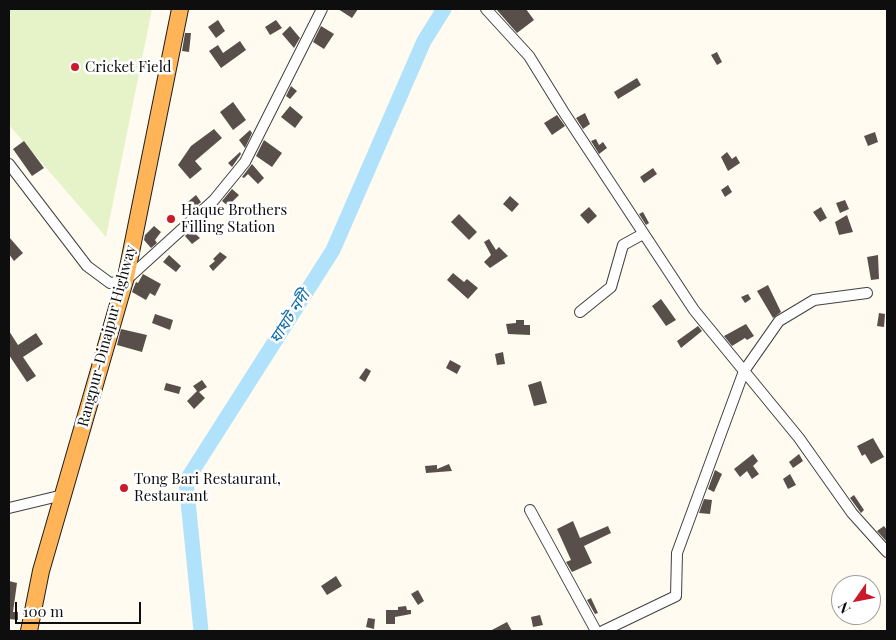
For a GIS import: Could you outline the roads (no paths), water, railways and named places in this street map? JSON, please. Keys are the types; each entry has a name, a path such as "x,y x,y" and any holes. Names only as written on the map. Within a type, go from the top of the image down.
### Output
{"highway":[{"name":"Rangpur-Dinajpur Highway","path":"29,631 41,571 125,281 180,9"}],"street":[{"path":"9,164 87,266 110,283 125,281 214,200 245,162 322,9"},
{"path":"486,9 530,56 643,234 694,310 799,438 852,513 887,552"},
{"path":"580,312 611,287 623,246 643,234"},
{"path":"603,631 676,596 677,553 744,371 779,321 814,300 867,293"},
{"path":"9,508 63,495"},
{"path":"530,510 596,631"}],"waterway":[{"name":"ঘাঘট নদী","path":"201,631 186,481 333,250 424,41 444,9"}],"place":[{"name":"Cricket Field","path":"75,67"},
{"name":"Haque Brothers Filling Station","path":"171,219"},
{"name":"Tong Bari Restaurant, Restaurant","path":"124,488"}]}
